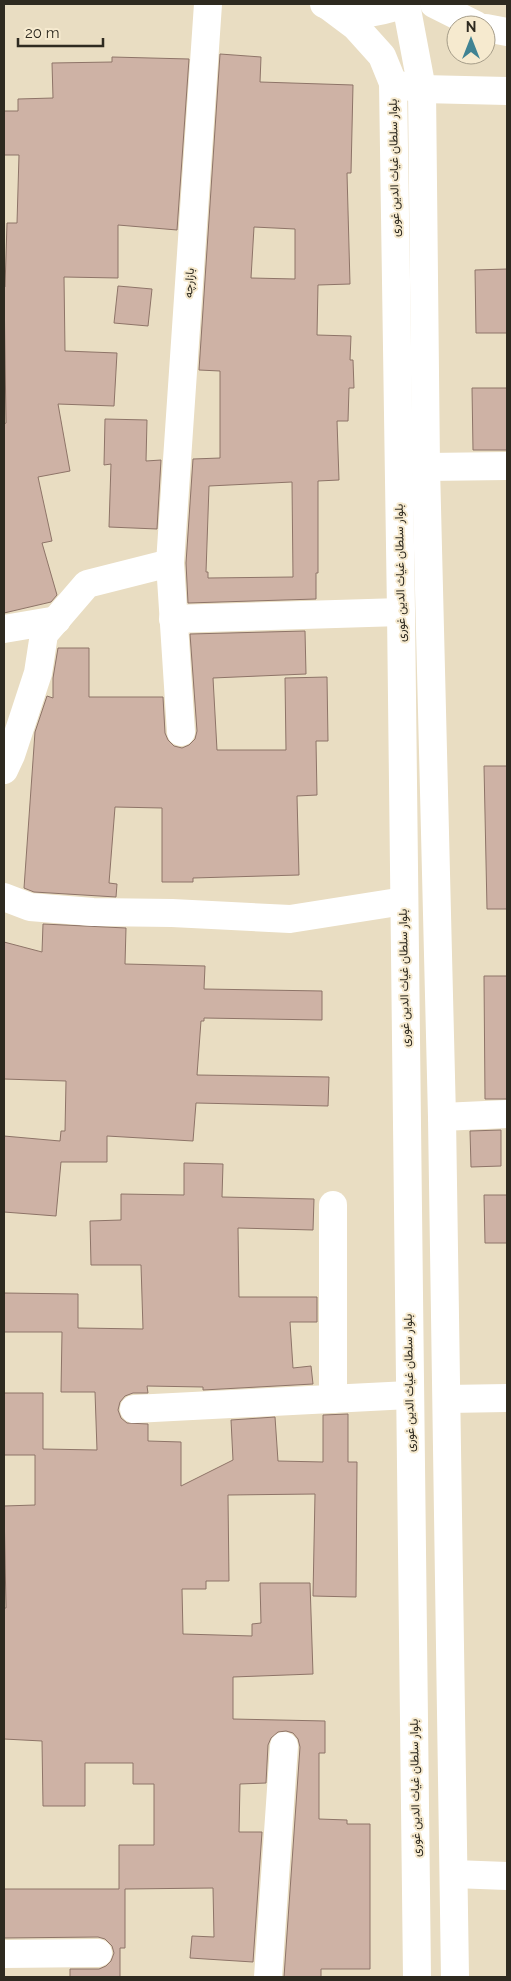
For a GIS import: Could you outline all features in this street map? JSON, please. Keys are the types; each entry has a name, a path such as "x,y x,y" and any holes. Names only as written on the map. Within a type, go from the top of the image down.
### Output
{"main road":[{"name":"بازارچه","path":"181,732 170,563 208,4"},
{"path":"325,4 353,13 380,13 405,4 422,89 426,467 442,1118 455,1977"},
{"name":"بلوار سلطان غیاث الدین غوری","path":"325,4 355,26 382,56 393,84 417,1977"},
{"path":"434,4 456,15"},
{"path":"393,84 422,89 507,91"},
{"path":"426,467 507,466"},
{"path":"4,770 11,755 38,673 44,634 87,584 170,563"},
{"path":"173,619 401,612"},
{"path":"4,629 57,620"},
{"path":"4,897 30,907 93,912 172,913 290,919 404,901"},
{"path":"442,1118 507,1114"},
{"path":"333,1205 333,1399"},
{"path":"134,1408 409,1395"},
{"path":"447,1399 507,1398"},
{"path":"268,1977 284,1746"},
{"path":"454,1874 507,1876"},
{"path":"4,1954 98,1953"}],"building":[{"path":"220,54 261,57 260,82 353,85 351,173 347,173 350,284 318,285 317,335 351,336 350,360 353,360 354,388 349,388 348,421 337,421 339,480 318,481 318,573 316,573 316,599 188,603 186,563 193,459 220,458 220,371 199,370","holes":["254,227 295,229 295,279 251,278","292,482 293,577 208,578 208,572 206,572 209,486"]},
{"path":"112,57 189,59 177,230 118,225 118,278 64,277 65,351 117,353 114,406 58,404 70,471 38,477 52,541 42,543 57,595 51,602 4,613 4,424 6,423 4,287 7,223 17,223 19,155 4,155 4,111 18,111 18,99 53,98 52,63 112,62"},
{"path":"507,269 507,333 476,333 475,270"},
{"path":"118,286 152,289 148,326 114,323"},
{"path":"472,388 507,388 507,450 473,450"},
{"path":"105,419 147,420 146,461 161,460 157,529 109,527 111,464 104,465"},
{"path":"305,631 306,674 213,678 217,750 286,750 285,678 327,677 328,741 316,741 317,795 297,796 299,875 193,878 193,882 162,882 162,808 115,807 109,883 117,884 116,897 34,892 24,888 35,732 47,696 53,698 53,678 58,648 89,648 89,697 163,697 165,733 168,740 174,746 182,748 189,745 195,739 197,731 190,634"},
{"path":"484,766 507,766 507,909 487,909"},
{"path":"43,924 126,928 125,964 205,966 204,989 322,991 322,1020 204,1018 204,1021 201,1021 197,1075 329,1077 328,1106 196,1103 193,1141 107,1136 107,1162 61,1162 56,1216 4,1212 4,1136 60,1141 61,1131 65,1131 66,1081 4,1079 4,942 42,952"},
{"path":"484,976 507,976 507,1099 485,1099"},
{"path":"501,1130 501,1166 471,1167 470,1131"},
{"path":"184,1163 223,1164 222,1197 314,1199 313,1230 238,1228 239,1297 317,1297 317,1322 290,1322 293,1368 311,1366 313,1384 203,1390 203,1387 147,1386 148,1393 133,1393 125,1396 120,1402 118,1410 121,1418 127,1423 148,1424 148,1441 181,1442 181,1486 233,1460 231,1420 275,1417 278,1461 323,1462 323,1415 348,1414 348,1462 357,1462 356,1597 313,1596 315,1494 228,1495 229,1581 206,1581 206,1589 182,1589 183,1634 252,1636 252,1624 261,1623 260,1583 310,1583 313,1674 233,1677 233,1719 325,1721 325,1753 319,1753 319,1819 347,1820 347,1824 370,1824 370,1969 321,1969 321,1977 284,1977 300,1747 298,1739 293,1733 286,1731 278,1732 271,1738 268,1745 266,1783 240,1784 239,1832 262,1832 253,1962 190,1958 192,1936 214,1937 213,1888 125,1889 125,1948 120,1948 120,1977 70,1977 70,1969 99,1969 111,1961 114,1953 112,1946 105,1939 98,1937 4,1938 4,1889 119,1889 119,1845 154,1845 154,1784 133,1784 133,1763 85,1763 85,1806 43,1806 42,1741 4,1739 4,1608 6,1608 4,1506 35,1505 35,1455 4,1455 4,1393 43,1393 43,1449 97,1450 95,1392 61,1392 62,1332 4,1332 4,1293 78,1294 78,1328 143,1329 141,1265 91,1265 90,1221 121,1220 121,1194 184,1195"},
{"path":"484,1195 507,1195 507,1243 485,1243"}]}
